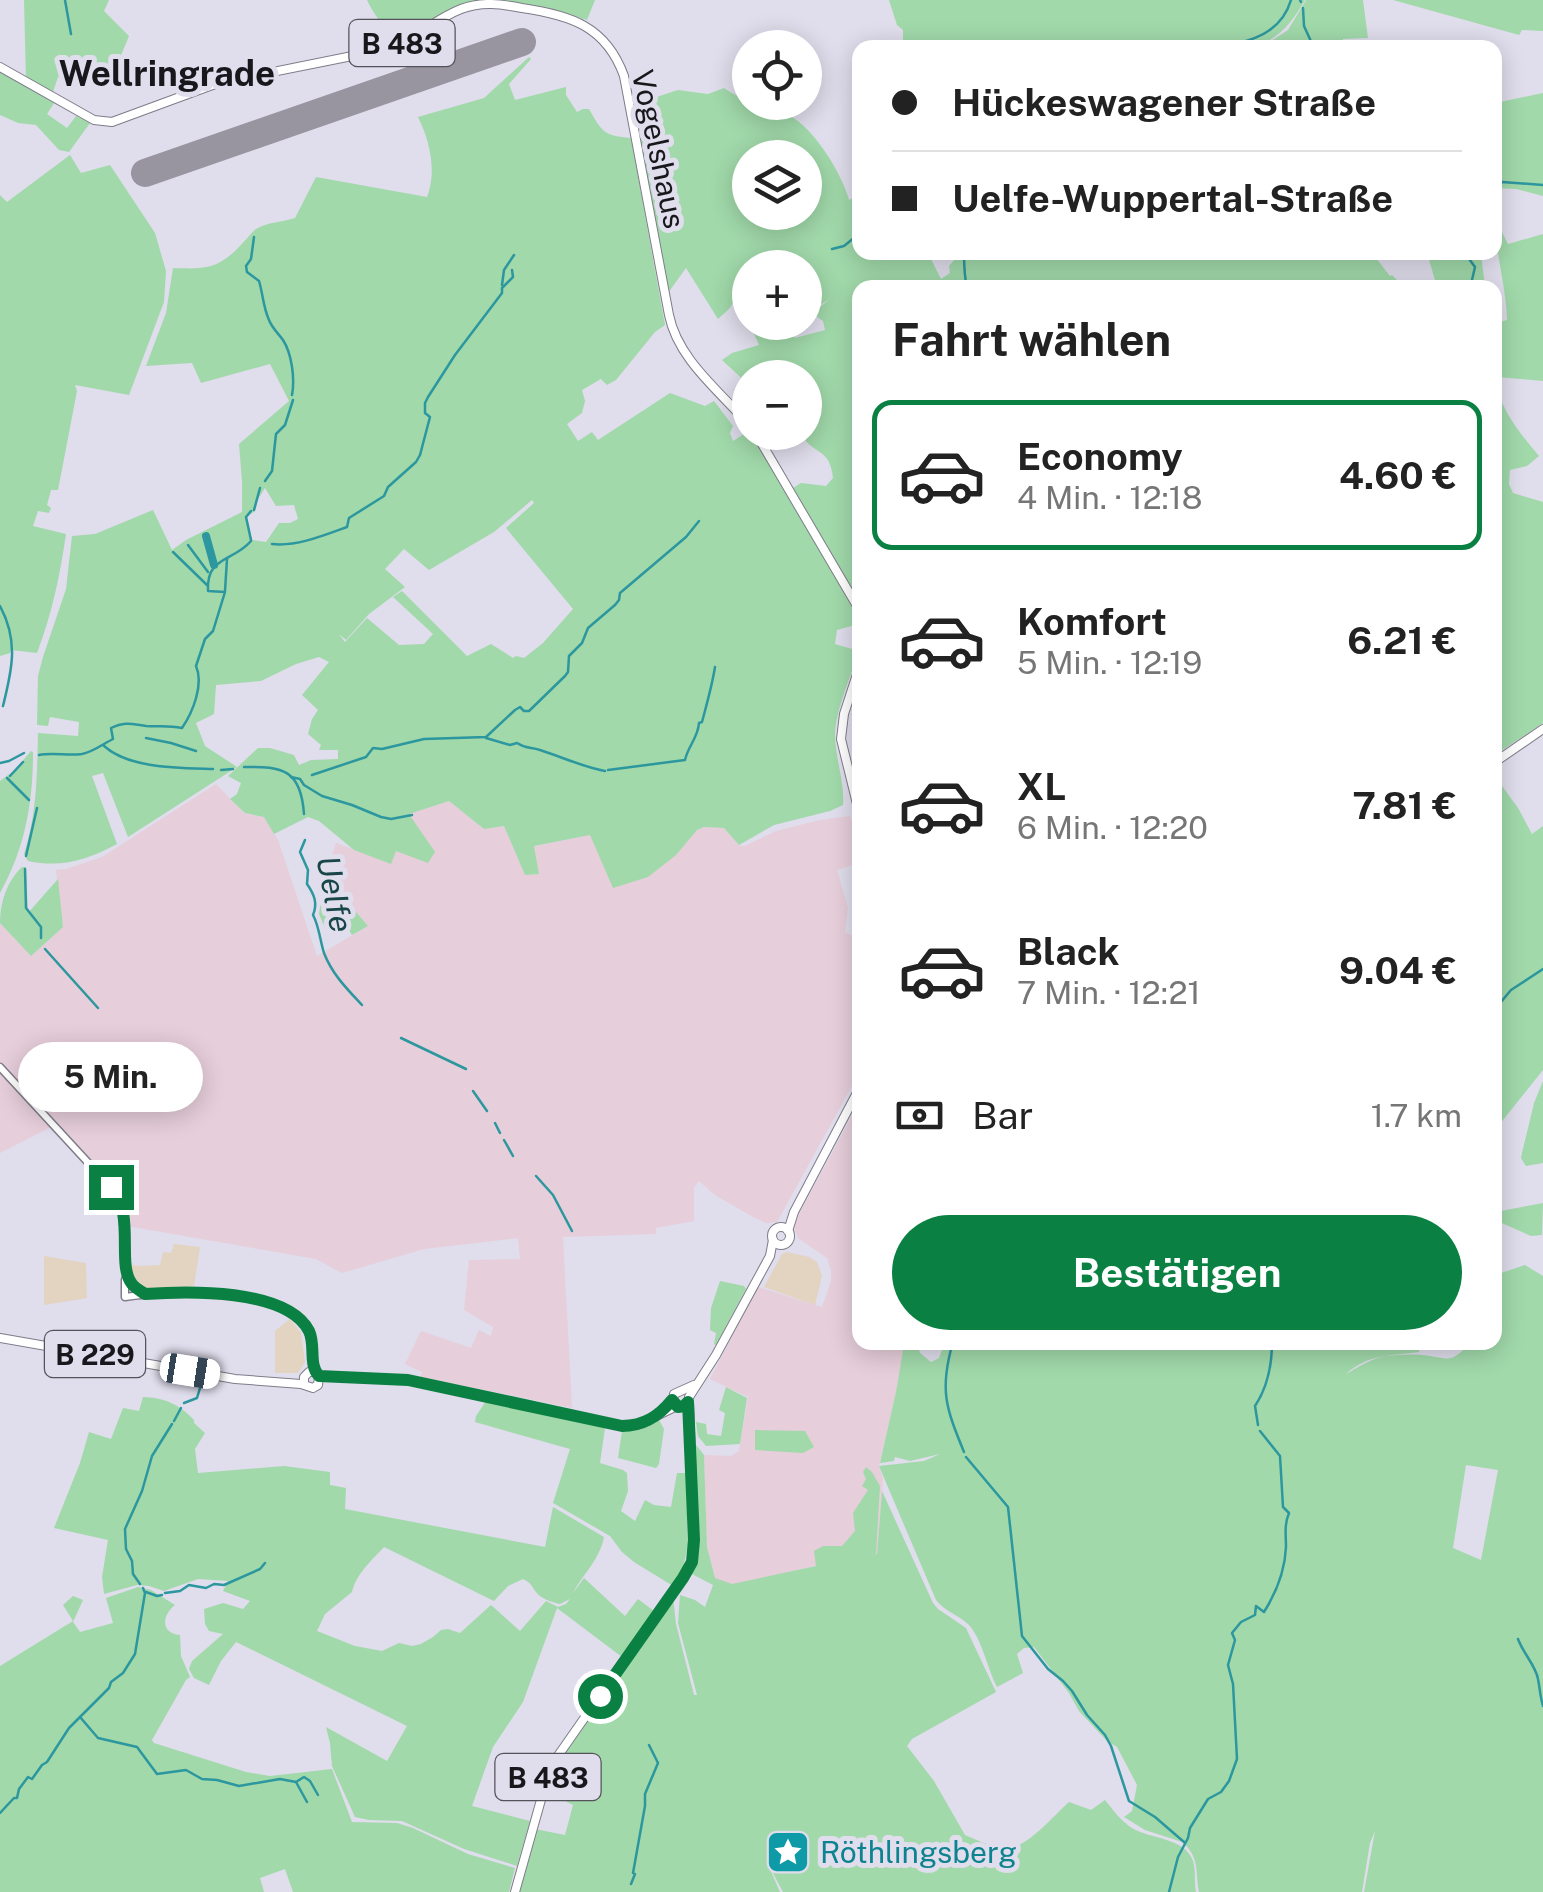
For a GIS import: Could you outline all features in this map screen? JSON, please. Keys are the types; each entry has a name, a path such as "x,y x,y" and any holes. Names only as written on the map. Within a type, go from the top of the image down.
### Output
{"main road":[{"name":"Vogelshaus","path":"0,67 94,120 107,122 128,118 208,86 387,50 456,11 478,4 550,12 580,22 598,35 616,58 627,87 670,322 681,347 732,406"},
{"path":"766,450 852,597"},
{"path":"852,690 841,739 852,784"},
{"path":"1502,757 1543,730"},
{"path":"0,1067 120,1202 128,1297 194,1292 242,1298 288,1310 311,1337 311,1378"},
{"path":"784,1229 789,1238 777,1242 773,1231 784,1229 852,1102"},
{"name":"B 229","path":"0,1338 258,1382 311,1378 416,1384 612,1425 640,1424 682,1400 698,1383 777,1242"},
{"path":"128,1278 145,1294"},
{"name":"B 483","path":"515,1892 550,1772 559,1754 692,1562 688,1418 682,1400"}],"shaded area":[{"path":"216,784 244,813 264,817 278,840 317,956 368,926 325,876 336,843 390,863 396,851 434,852 409,814 449,801 484,829 504,826 525,875 539,874 534,846 590,835 614,887 648,877 704,827 724,828 740,846 745,846 776,831 850,816 852,865 837,870 848,908 845,932 852,936 852,1086 777,1222 766,1223 753,1217 699,1181 694,1187 694,1221 656,1228 656,1234 563,1237 572,1408 421,1377 422,1372 405,1364 421,1331 471,1348 479,1330 491,1336 493,1327 464,1310 469,1260 520,1259 518,1238 424,1249 342,1273 316,1259 127,1226 121,1197 55,1125 0,1153 0,923 31,956 63,927 56,870 102,857"},
{"path":"852,1116 852,1350 903,1350 879,1466 883,1479 877,1555 732,1585 715,1578 707,1547 704,1455 731,1456 739,1451 748,1397 710,1379 758,1287 822,1307 831,1281 827,1258 798,1238 793,1225"},
{"path":"174,1244 200,1247 194,1286 145,1289 139,1285 132,1277 130,1265 160,1265 163,1252 171,1253"},
{"path":"787,1252 817,1262 822,1276 815,1305 764,1287 782,1254"},
{"path":"44,1256 86,1263 87,1298 44,1305"},
{"path":"290,1319 301,1333 305,1362 298,1373 275,1373 275,1331"}],"green space":[{"path":"24,0 109,0 104,11 129,36 108,87 58,77 52,95 26,80"},
{"path":"367,0 595,0 587,20 520,3 476,3 392,45"},
{"path":"889,0 1305,0 1283,30 1270,40 903,40 903,30 897,25"},
{"path":"1306,0 1363,0 1368,38 1273,40 1288,30"},
{"path":"1393,0 1543,0 1543,31 1522,30 1519,35"},
{"path":"529,57 509,84 515,100 566,87 566,95 577,112 589,109 605,131 631,138 665,325 616,380 607,385 601,379 582,390 582,413 567,424 578,441 592,432 598,440 670,393 705,406 714,401 732,425 732,450 761,450 852,607 852,626 837,630 835,644 852,649 852,671 836,724 843,805 774,825 739,845 724,828 704,827 648,877 613,888 590,835 534,846 539,874 525,875 504,826 484,829 449,801 409,814 435,852 428,863 396,851 391,864 354,850 319,821 308,817 274,834 264,817 245,813 230,799 241,783 228,776 258,748 294,755 299,765 311,760 338,759 338,750 319,750 321,745 308,734 318,710 302,695 329,662 319,657 261,681 216,685 214,714 196,723 205,746 237,767 128,837 103,773 92,776 117,844 74,861 28,861 24,854 34,809 38,733 78,736 79,722 50,717 48,726 37,725 38,676 66,589 72,536 95,534 153,510 172,550 242,512 239,444 289,401 270,364 201,383 192,363 146,366 166,313 173,268 216,264 231,255 256,229 295,218 316,177 427,197 432,177 426,136 418,117 484,98","holes":["265,488 276,506 294,505 298,519 279,523 266,542 252,540 247,517 255,511","532,500 534,503 506,528 573,609 524,658 513,658 491,644 467,656 402,591 393,597 433,634 424,644 399,645 367,618 345,642 339,634 346,640 369,614 405,587 385,569 404,549 429,570 494,532"]},
{"path":"0,68 56,100 47,114 67,128 76,116 90,123 69,152 59,150 36,125 0,115"},
{"path":"724,88 732,92 732,120 799,122 816,140 732,140 732,230 822,230 822,148 849,200 852,198 852,260 932,260 941,279 950,273 949,266 954,260 1378,260 1397,280 852,280 852,589 793,488 801,483 826,486 833,478 828,461 816,450 822,450 822,360 732,360 732,369 722,360 759,345 757,340 822,340 825,330 822,305 830,299 822,304 822,250 732,250 732,304 718,319 686,268 668,293 632,105 678,90 708,94"},
{"path":"1543,93 1543,196 1502,188 1502,102"},
{"path":"70,155 81,173 110,165 155,233 166,271 164,302 129,395 75,385 58,490 51,490 49,513 38,511 33,526 66,534 51,609 37,653 11,650 0,656 0,195 7,202"},
{"path":"1502,232 1508,244 1543,234 1543,381 1502,377 1505,294 1500,260"},
{"path":"1429,260 1482,260 1484,280 1435,280"},
{"path":"1502,400 1539,456 1527,466 1510,470 1509,484 1513,493 1543,502 1543,723 1502,750"},
{"path":"31,751 26,825 0,893 0,781"},
{"path":"1502,786 1532,834 1543,826 1543,1070 1502,1121"},
{"path":"22,867 26,867 28,913 58,879 63,927 31,956 0,923 5,892"},
{"path":"325,876 368,926 352,935 346,925 325,928 319,914"},
{"path":"1543,1081 1543,1163 1526,1166 1522,1153"},
{"path":"1543,1203 1542,1235 1531,1236 1502,1223 1502,1211"},
{"path":"1525,1265 1543,1276 1543,1892 1364,1892 1375,1831 1362,1892 1199,1892 1192,1853 1182,1842 1145,1830 1124,1817 1132,1811 1137,1785 1117,1747 1079,1711 1034,1647 1017,1654 1023,1673 997,1687 974,1631 936,1600 879,1466 924,1461 940,1454 910,1461 895,1457 894,1461 880,1463 903,1350 919,1350 931,1362 939,1358 942,1350 1419,1350 1371,1359 1346,1374 1382,1357 1458,1355 1463,1350 1502,1350 1502,1273","holes":["1466,1465 1498,1470 1481,1560 1453,1548"]},
{"path":"720,1281 746,1289 716,1345 716,1333 710,1330 711,1308"},
{"path":"726,1387 747,1398 740,1444 706,1446 698,1436 696,1422 706,1424 707,1434 721,1436 725,1413 719,1410"},
{"path":"143,1397 158,1399 177,1406 194,1420 205,1433 195,1449 198,1473 284,1466 330,1472 330,1485 346,1488 345,1509 545,1547 553,1507 604,1537 573,1593 584,1578 625,1616 638,1599 654,1611 622,1657 557,1608 523,1702 493,1747 472,1806 530,1821 517,1866 464,1849 402,1821 355,1817 332,1766 326,1727 387,1761 407,1726 236,1642 209,1685 194,1678 189,1669 192,1661 223,1634 209,1631 204,1609 223,1603 243,1609 250,1601 223,1591 228,1581 198,1579 164,1591 137,1585 104,1594 102,1577 108,1540 54,1528 89,1432 111,1439 123,1408 139,1411","holes":["384,1547 494,1601 508,1586 523,1579 547,1600 560,1604 570,1599 558,1607 546,1601 520,1631 491,1605 460,1633 441,1630 421,1644 399,1643 382,1651 355,1646 317,1631 325,1614 352,1592 361,1573"]},
{"path":"486,1401 605,1428 600,1463 627,1473 628,1491 621,1511 635,1521 645,1500 671,1507 677,1473 686,1473 688,1545 683,1568 673,1586 634,1562 610,1536 553,1503 570,1449 475,1422"},
{"path":"659,1420 664,1429 656,1468 618,1458 622,1431 642,1429"},
{"path":"755,1430 805,1431 814,1447 803,1453 755,1450"},
{"path":"692,1440 704,1455 707,1547 715,1578 732,1584 816,1566 814,1551 823,1546 842,1546 855,1531 853,1513 868,1490 862,1486 866,1479 863,1472 866,1467 872,1472 880,1486 876,1554 867,1556 877,1554 882,1491 933,1603 966,1628 996,1692 912,1739 907,1746 934,1781 965,1835 994,1846 1012,1847 1030,1838 1069,1802 1091,1810 1105,1800 1132,1828 1175,1843 1189,1853 1196,1892 783,1892 766,1860 780,1892 518,1892 535,1829 565,1835 573,1805 565,1801 572,1772 555,1766 673,1597 676,1624 697,1695 678,1623 680,1595 705,1607 713,1585 690,1573 697,1549"},
{"path":"138,1587 175,1605 165,1623 169,1631 180,1635 181,1656 190,1677 152,1740 154,1743 270,1776 332,1769 352,1822 397,1823 468,1854 515,1868 509,1892 293,1892 285,1869 260,1878 264,1892 0,1892 0,1666 73,1621 63,1605 73,1596 83,1600 73,1622 80,1632 113,1623 106,1598"}],"waterway":[{"path":"65,0 71,34"},
{"path":"1247,40 1275,26 1291,0"},
{"path":"1303,8 1304,26 1310,40"},
{"path":"1502,182 1543,185"},
{"path":"254,237 247,272 259,281 269,320 289,352 292,395"},
{"path":"832,249 852,240"},
{"path":"502,285 504,270 514,255"},
{"path":"964,260 966,280"},
{"path":"1470,260 1475,267 1472,280"},
{"path":"272,544 300,542 347,527 349,518 384,496 388,487 416,462 430,417 425,413 425,403 513,277 512,270"},
{"path":"265,481 272,471 276,434 285,425 293,400"},
{"path":"254,510 260,488"},
{"path":"251,511 246,517 251,540"},
{"path":"312,775 366,757 373,748 424,739 486,737 515,710 520,707 529,711 568,672 569,656 582,643 588,628 699,521"},
{"path":"206,536 214,565"},
{"path":"39,755 90,752 113,739 111,728 120,724 182,728 196,698 196,666 205,639 213,631 225,592 208,591 211,571 251,541"},
{"path":"188,545 208,572"},
{"path":"173,552 207,585"},
{"path":"225,591 227,559"},
{"path":"0,606 12,644 3,706"},
{"path":"608,770 685,760 702,722 715,667"},
{"path":"146,738 196,751"},
{"path":"486,738 510,745 517,743 605,771"},
{"name":"Uelfe","path":"103,745 140,763 213,769"},
{"name":"Uelfe","path":"0,763 24,753"},
{"path":"10,776 23,762"},
{"name":"Uelfe","path":"244,767 288,774 299,788 304,814"},
{"name":"Uelfe","path":"221,770 233,769"},
{"path":"291,777 322,796 381,817 412,815"},
{"path":"7,778 29,800"},
{"path":"26,856 37,808"},
{"name":"Uelfe","path":"305,840 300,852 308,870 307,884 314,899 313,915 324,953 362,1005"},
{"path":"25,869 26,908 41,927 41,938"},
{"path":"45,949 98,1008"},
{"path":"1502,1001 1543,969"},
{"name":"Uelfe","path":"401,1038 466,1069"},
{"name":"Uelfe","path":"473,1091 487,1111"},
{"name":"Uelfe","path":"495,1123 500,1133"},
{"name":"Uelfe","path":"504,1140 513,1156"},
{"name":"Uelfe","path":"536,1176 553,1195 572,1231"},
{"path":"951,1350 946,1399 964,1452"},
{"path":"1258,1425 1255,1406 1268,1376 1272,1350"},
{"path":"184,1403 197,1398 206,1382"},
{"path":"174,1421 181,1408"},
{"path":"140,1584 126,1549 125,1529 152,1456 172,1424"},
{"path":"1169,1892 1190,1828 1208,1799 1221,1792 1229,1781 1237,1759 1233,1684 1228,1665 1235,1640 1232,1633 1241,1622 1255,1615 1256,1606 1264,1612 1284,1564 1289,1513 1283,1507 1280,1456 1260,1431"},
{"path":"966,1457 1008,1507 1022,1636 1105,1735 1129,1801 1184,1842"},
{"path":"165,1593 189,1585 224,1585 265,1563"},
{"path":"0,1813 17,1798 28,1777 32,1779 47,1762 69,1728 123,1673 135,1654 143,1588"},
{"path":"146,1592 162,1595"},
{"path":"1518,1639 1537,1674 1543,1706"},
{"path":"80,1717 98,1738 137,1747 157,1774 186,1770 202,1779 239,1786 280,1779 296,1782 307,1802"},
{"path":"631,1884 645,1794 658,1763 649,1745"},
{"path":"296,1782 304,1777 318,1795"}],"runway":[{"path":"145,173 522,42"}],"place":[{"name":"Röthlingsberg","path":"788,1852"}],"district":[{"name":"Wellringrade","path":"167,73"}],"route":[{"path":"111,1187 123,1214 127,1275 134,1286 145,1294 224,1295 288,1310 309,1331 314,1370 319,1376 408,1380 622,1426 646,1422 672,1400 678,1407 688,1402 692,1562 600,1696"}]}
